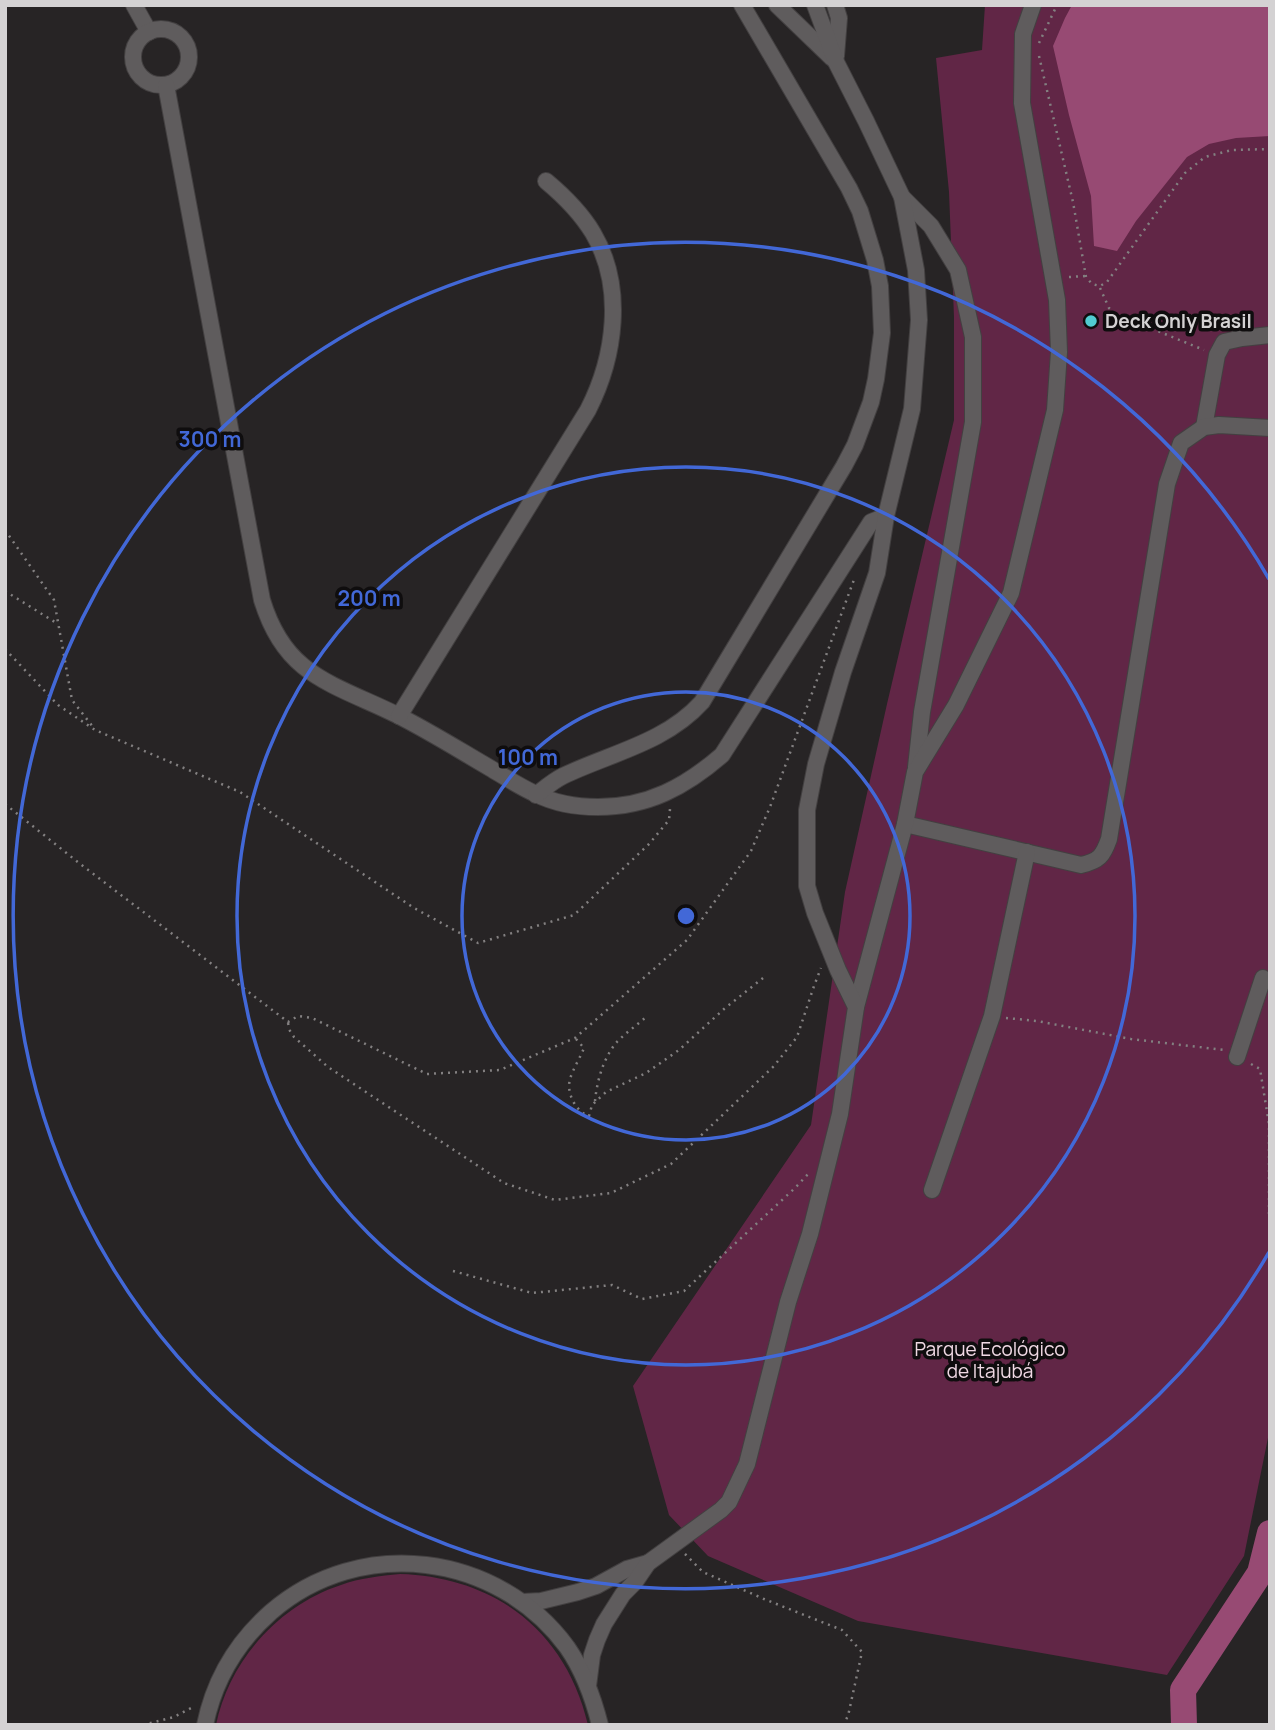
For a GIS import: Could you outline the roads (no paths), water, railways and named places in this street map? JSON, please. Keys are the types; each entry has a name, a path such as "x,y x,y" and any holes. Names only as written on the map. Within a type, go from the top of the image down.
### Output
{"street":[{"path":"134,5 149,32"},
{"path":"536,794 561,777 661,735 682,722 702,702 844,466 864,424 871,402 880,356 882,309 875,260 868,236 849,188 742,5"},
{"path":"777,5 836,62"},
{"path":"815,5 836,62 902,197 916,270 919,320 912,409 886,516 877,573 835,698 816,764 807,810 807,886 815,913 856,1007"},
{"path":"835,5 839,18 836,62"},
{"path":"915,772 956,705 1011,593 1055,410 1059,352 1057,300 1022,103 1023,34 1033,5"},
{"path":"156,29 172,31 185,41 189,64 181,78 158,86 143,79 132,58 137,43 149,32 156,29"},
{"path":"166,85 261,600 281,642 316,676 399,716 536,794 566,804 598,807 635,803 671,792 695,778 722,755 871,522 886,516"},
{"path":"399,716 588,410 597,393 609,357 612,300 601,250 585,221 546,181"},
{"path":"522,1602 578,1592 596,1586 627,1569 648,1563 722,1510 729,1502 747,1464 788,1302 810,1234 839,1114 856,1007 905,824 973,422 973,337 958,270 931,226 902,197"},
{"path":"1204,427 1217,355 1224,342 1270,335"},
{"path":"905,824 1082,865 1096,862 1109,839 1167,484 1181,443 1204,427 1219,425 1270,428"},
{"path":"932,1190 992,1016 1027,852"},
{"path":"1237,1056 1263,978"},
{"path":"205,1725 214,1693 234,1654 262,1621 296,1594 335,1575 378,1564 400,1563 432,1565 464,1572 522,1602 539,1616 567,1648 588,1686 600,1725"},
{"path":"588,1686 592,1655 604,1623 648,1563"}],"waterway":[{"path":"1184,1725 1183,1690 1260,1573 1270,1533"}],"place":[{"name":"Deck Only Brasil","path":"1091,321"}],"park label":[{"name":"Parque Ecológico de Itajubá","path":"990,1360"}]}
